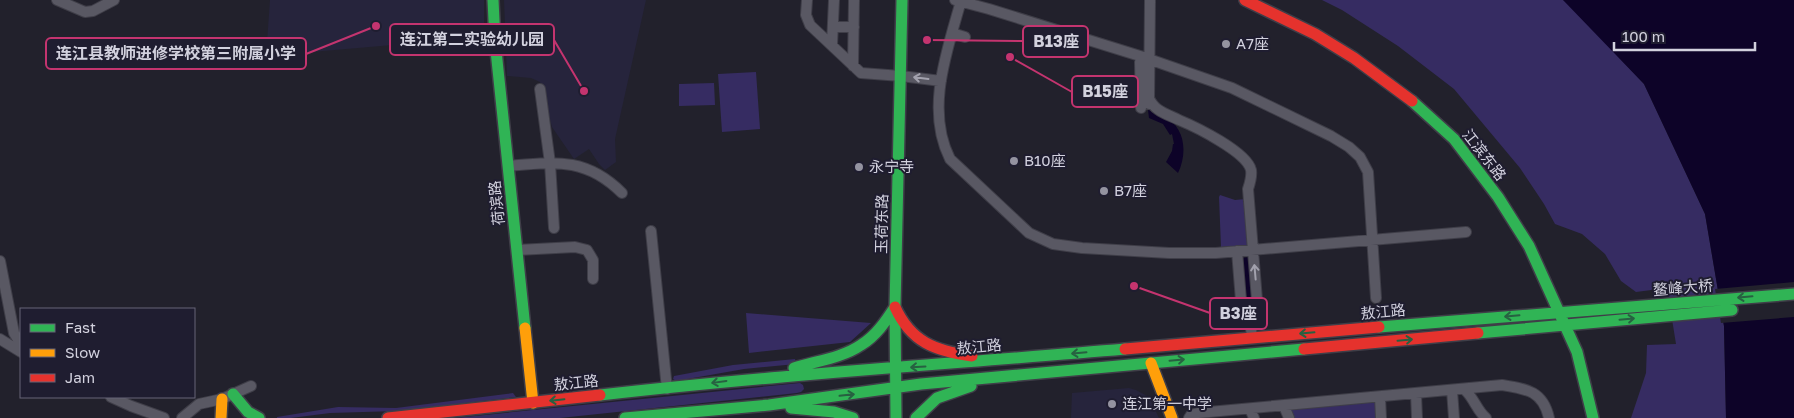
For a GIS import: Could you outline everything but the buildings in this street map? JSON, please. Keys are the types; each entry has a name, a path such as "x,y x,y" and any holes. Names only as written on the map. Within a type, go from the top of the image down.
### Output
{"main road":[{"name":"荷滨路","path":"493,0 494,34 533,403"},
{"name":"玉荷东路","path":"896,418 895,307 902,0"},
{"name":"江滨东路","path":"1244,0 1315,34 1354,58 1411,100 1454,138 1498,197 1529,246 1577,352 1593,418"},
{"name":"鳌峰大桥","path":"1574,312 1794,294"},
{"name":"鳌峰大桥","path":"1578,323 1794,305"},
{"path":"895,307 903,324 913,335 934,348 950,353 1004,359"},
{"path":"767,376 855,349 873,335 895,307"},
{"name":"敖江路","path":"388,418 667,389 767,376 921,367 1574,312"},
{"name":"敖江路","path":"625,418 768,405 921,384 1578,323"},
{"path":"1151,363 1172,418"},
{"path":"806,374 814,376 819,382 819,389 814,395 806,399"},
{"path":"916,418 937,398 960,389 1006,376"},
{"path":"212,418 223,398"},
{"path":"221,418 223,398"},
{"path":"223,398 259,418"},
{"path":"768,405 834,412 853,418"}],"street":[{"path":"57,0 85,12 93,11 114,0"},
{"path":"807,0 806,15 810,25 861,73 941,81"},
{"path":"832,45 834,0"},
{"path":"853,66 854,0"},
{"path":"1150,0 1143,59 1146,104 1230,147 1242,156 1251,168 1251,179 1248,189 1258,312 1242,313 1237,251"},
{"path":"1376,298 1373,239 1368,172 1360,157 1349,147 1323,132 1232,88 958,1 941,81 939,130 943,144 950,159 1029,233 1053,244 1082,248 1192,253 1253,250 1373,239 1466,232"},
{"path":"833,27 854,27"},
{"path":"952,33 965,37"},
{"path":"1114,54 1143,59"},
{"path":"540,89 550,162 554,228"},
{"path":"508,166 550,162 584,167 599,174 622,193"},
{"path":"651,231 667,389"},
{"path":"517,250 574,247 587,250 593,260 593,280"},
{"path":"0,261 14,333 20,342"},
{"path":"1250,314 1252,338"},
{"path":"0,339 20,351"},
{"path":"1189,418 1191,415 1198,413 1217,415 1252,413 1284,406 1502,385 1536,393 1547,407 1549,418"},
{"path":"182,418 199,404 223,398 251,386"},
{"path":"1452,390 1454,418"},
{"path":"1465,390 1472,396 1480,413 1486,418"},
{"path":"1416,394 1417,418"},
{"path":"1380,397 1381,418"},
{"path":"113,398 164,418"},
{"path":"1284,406 1289,418"}],"shaded area":[{"path":"270,0 484,0 484,37 266,56"},
{"path":"504,0 646,0 615,139 616,162 605,170 589,149 574,159 552,127 540,82 531,78 507,76"},
{"path":"1322,0 1566,1 1644,84 1705,214 1724,326 1726,418 1631,418 1646,373 1647,345 1676,344 1667,288 1636,292 1621,281 1605,254 1582,234 1555,224 1520,168 1454,89 1398,46 1342,10"},
{"path":"1563,0 1794,0 1794,418 1726,418 1724,326 1705,214 1644,84"},
{"path":"756,72 760,129 722,132 718,74"},
{"path":"714,83 715,105 679,106 679,84"},
{"path":"1148,110 1170,120 1180,133 1183,157 1178,173 1166,162 1174,144 1172,134 1170,135 1163,124 1149,118"},
{"path":"1220,195 1235,200 1246,199 1250,245 1221,247"},
{"path":"1250,257 1253,305 1245,306 1242,258"},
{"path":"746,313 871,323 850,342 749,353"},
{"path":"795,359 796,364 744,369 676,381 673,379 674,376 733,365"},
{"path":"800,383 804,389 797,393 560,418 455,418"},
{"name":"连江第一中学","path":"1129,388 1149,397 1159,418 1071,418 1072,393"},
{"path":"513,393 516,397 397,411 330,413 277,418 338,407 396,408"},
{"path":"1377,401 1378,418 1292,418 1289,410"}],"pier":[{"path":"1794,282 1794,317 1721,323 1715,289"}],"traffic: fast":[{"path":"493,0 495,41 525,328"},
{"path":"896,418 895,307 902,0"},
{"path":"1412,101 1454,139 1498,197 1529,246 1577,352 1593,418"},
{"path":"1379,327 1794,294"},
{"path":"794,368 837,356 861,345 876,333 895,307"},
{"path":"1478,333 1732,310"},
{"path":"600,395 797,376 1125,349"},
{"path":"625,418 769,405 921,384 1304,349"},
{"path":"916,418 937,398 971,386"},
{"path":"233,394 248,412 259,418"},
{"path":"791,408 834,412 853,418"}],"traffic: slow":[{"path":"525,328 533,403"},
{"path":"1151,363 1172,418"},
{"path":"221,418 222,399"}],"traffic: jam":[{"path":"1245,0 1315,34 1354,58 1412,101"},
{"path":"895,307 909,329 926,343 936,348 972,356"},
{"path":"1125,349 1379,327"},
{"path":"1304,349 1478,333"},
{"path":"388,418 600,395"}],"place":[{"name":"连江县教师进修学校第三附属小学","path":"376,26"},
{"name":"B13座","path":"927,40"},
{"name":"A7座","path":"1226,44"},
{"name":"B15座","path":"1010,57"},
{"name":"连江第二实验幼儿园","path":"584,91"},
{"name":"B10座","path":"1014,161"},
{"name":"永宁寺","path":"859,167"},
{"name":"B7座","path":"1104,191"},
{"name":"B3座","path":"1134,286"},
{"name":"连江第一中学","path":"1112,404"}]}
